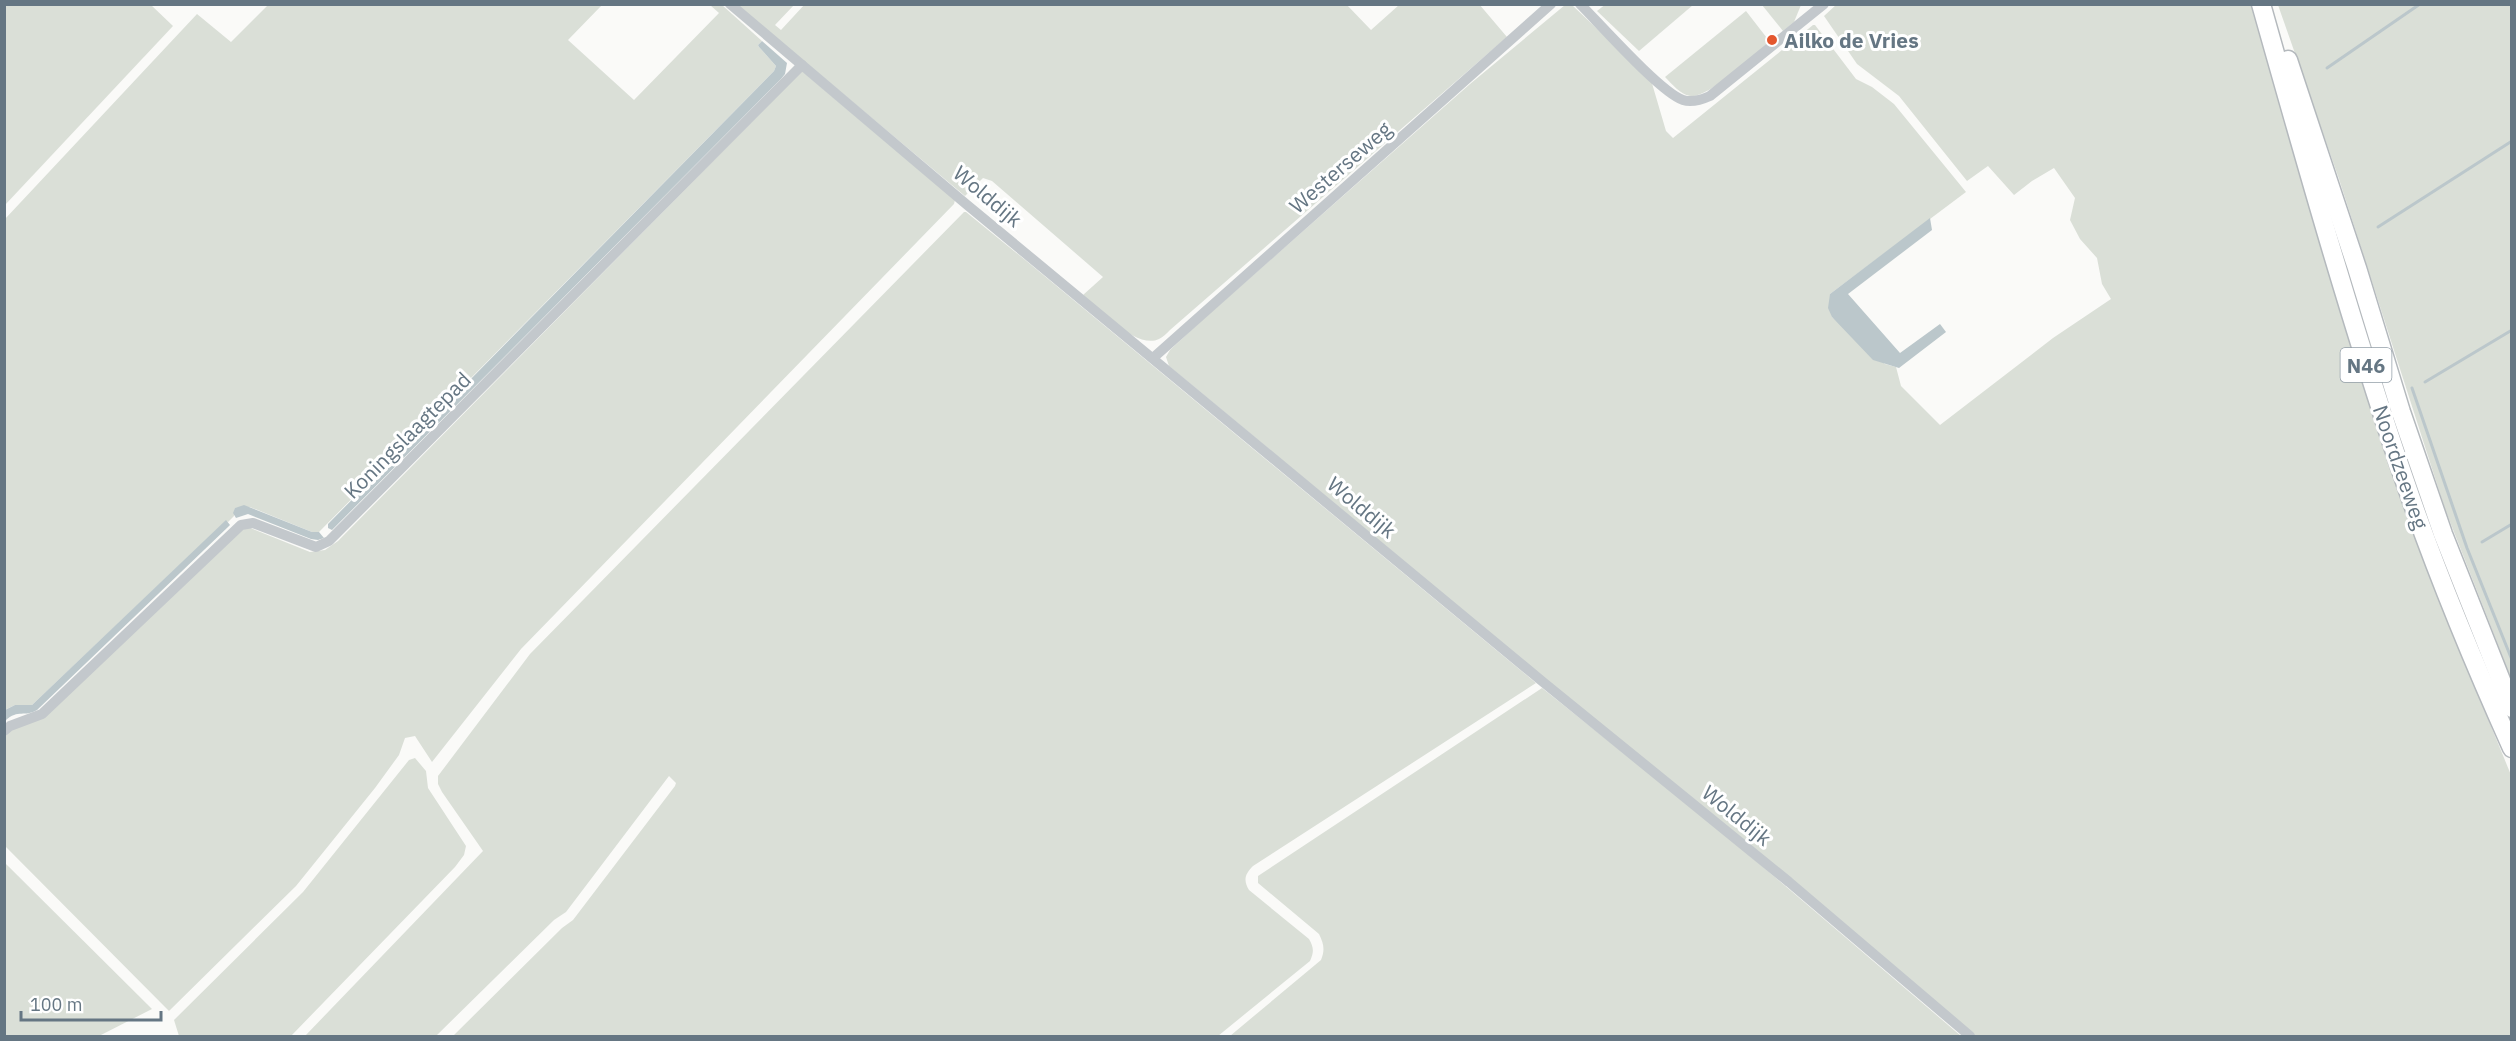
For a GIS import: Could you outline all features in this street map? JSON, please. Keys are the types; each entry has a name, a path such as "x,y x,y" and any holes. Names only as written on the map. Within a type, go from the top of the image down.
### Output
{"highway":[{"name":"Noordzeeweg","path":"2261,4 2311,183 2402,473 2469,649 2511,748"},
{"name":"Noordzeeweg","path":"2269,4 2323,161 2401,412 2447,544 2511,708"}],"street":[{"name":"Wolddijk","path":"730,4 1543,682 1789,882 1970,1036"},
{"name":"Westerseweg","path":"1153,358 1551,4"},
{"path":"1580,4 1664,88 1689,102 1710,96 1824,4"},
{"name":"Koningslaagtepad","path":"4,731 10,726 42,714 241,525 253,523 316,547 329,541 802,65"}],"shaded area":[{"path":"5,4 151,5 173,26 5,205"},
{"path":"805,4 1346,4 1371,30 1399,5 1479,4 1507,37 1165,335 1150,341 1130,334 1083,295 1103,277 992,181 983,178 965,196 737,5 794,5 775,25 781,30"},
{"path":"1606,4 1693,5 1639,51 1597,11"},
{"path":"1837,4 2254,5 2440,602 2511,775 2511,1036 1975,1036 1169,366 1166,357 1170,350 1200,322 1470,84 1565,5 1572,5 1651,80 1666,131 1673,138 1813,25 1856,79 1872,87 1894,104 1966,192 1830,294 1832,317 1885,364 1896,367 1901,386 1940,425 2053,338 2111,299 2102,284 2097,258 2080,239 2070,220 2075,198 2054,168 2014,195 1988,166 1967,181 1899,96 1857,64 1824,16"},
{"path":"268,5 602,5 568,40 634,100 719,13 710,5 722,5 762,41 759,47 776,66 774,71 319,532 312,532 250,507 235,508 234,516 228,522 226,521 32,705 15,705 5,710 5,219 197,14 231,42"},
{"path":"1762,5 1801,5 1794,22 1783,31"},
{"path":"2278,5 2511,5 2511,678 2445,509 2339,179"},
{"path":"1746,11 1770,42 1743,65 1720,83 1698,95 1690,96 1683,93 1665,77"},
{"path":"762,41 787,63 785,74 781,79 332,530 328,528 328,524 774,71 776,66 758,45"},
{"path":"802,71 955,200 954,204 521,649 432,762 415,736 405,738 399,755 375,788 296,886 169,1011 5,846 5,735 11,729 40,719 241,530 248,527 310,552 325,550 338,541"},
{"path":"964,212 1024,259 1536,683 1250,869 1246,880 1249,890 1309,939 1313,952 1310,961 1218,1036 453,1036 562,928 573,920 675,786 676,783 669,776 566,912 554,920 436,1036 305,1036 483,851 442,792 438,784 438,776 530,654"},
{"path":"1930,218 1932,230 1848,294 1900,353 1940,324 1946,332 1899,368 1873,360 1832,317 1828,308 1830,294"},
{"path":"244,505 312,532 319,532 324,538 311,539 248,514 236,518 233,513 235,508"},
{"path":"226,520 230,525 37,710 14,715 5,721 5,710 15,705 32,705"},
{"path":"1542,688 1715,826 1961,1036 1230,1036 1321,960 1323,953 1323,944 1319,934 1258,883 1258,876"},
{"path":"415,758 426,771 428,788 466,846 464,855 455,867 291,1036 179,1036 174,1020 303,892 409,760"},
{"path":"4,862 152,1009 99,1036 5,1036"}],"waterway":[{"path":"2327,68 2420,4"},
{"path":"2378,227 2512,141"},
{"path":"2425,382 2512,330"},
{"path":"2412,388 2467,548 2512,660"},
{"path":"2482,542 2512,524"}],"place":[{"name":"Ailko de Vries","path":"1772,40"}]}
